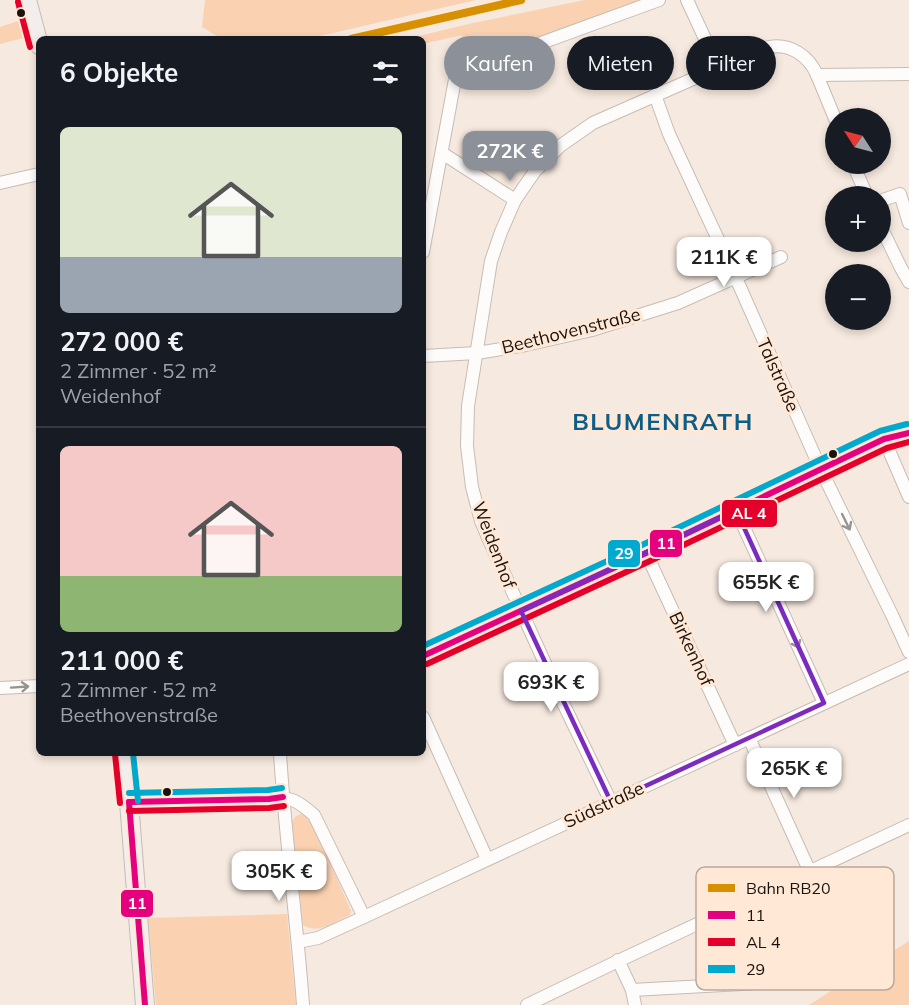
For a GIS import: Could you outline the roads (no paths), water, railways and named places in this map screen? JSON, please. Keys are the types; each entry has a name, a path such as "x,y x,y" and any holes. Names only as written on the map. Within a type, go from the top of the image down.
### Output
{"street":[{"path":"27,0 37,36"},
{"path":"426,236 456,74 659,0"},
{"path":"687,0 704,36"},
{"name":"Weidenhof","path":"776,46 792,48 808,59 831,108"},
{"path":"817,75 909,74"},
{"name":"Weidenhof","path":"611,802 564,705 481,521 472,487 467,446 468,406 491,261 515,200 535,171 560,146 593,123 686,82"},
{"name":"Talstraße","path":"655,94 669,134 736,278 820,470 909,652"},
{"path":"442,153 515,200"},
{"path":"0,183 36,175"},
{"path":"891,197 900,194 909,223"},
{"path":"891,247 909,282"},
{"name":"Beethovenstraße","path":"426,356 477,353 592,330 678,303 781,257"},
{"path":"426,655 884,439 909,433"},
{"path":"884,439 909,497"},
{"path":"736,510 824,703"},
{"name":"Birkenhof","path":"646,553 735,745"},
{"name":"Südstraße","path":"298,942 318,938 364,918 909,664"},
{"path":"0,688 36,686"},
{"path":"426,724 487,859"},
{"path":"749,738 808,867"},
{"path":"124,756 145,1005"},
{"path":"280,756 303,1005"},
{"path":"129,802 283,797 300,803 314,815 364,918"},
{"path":"821,867 909,825"},
{"path":"527,1005 696,924"},
{"path":"618,960 632,990 635,1005"},
{"path":"632,990 696,986"}],"rail line":[{"name":"RB20","path":"364,36 521,0"}],"district":[{"name":"BLUMENRATH","path":"663,422"}]}
